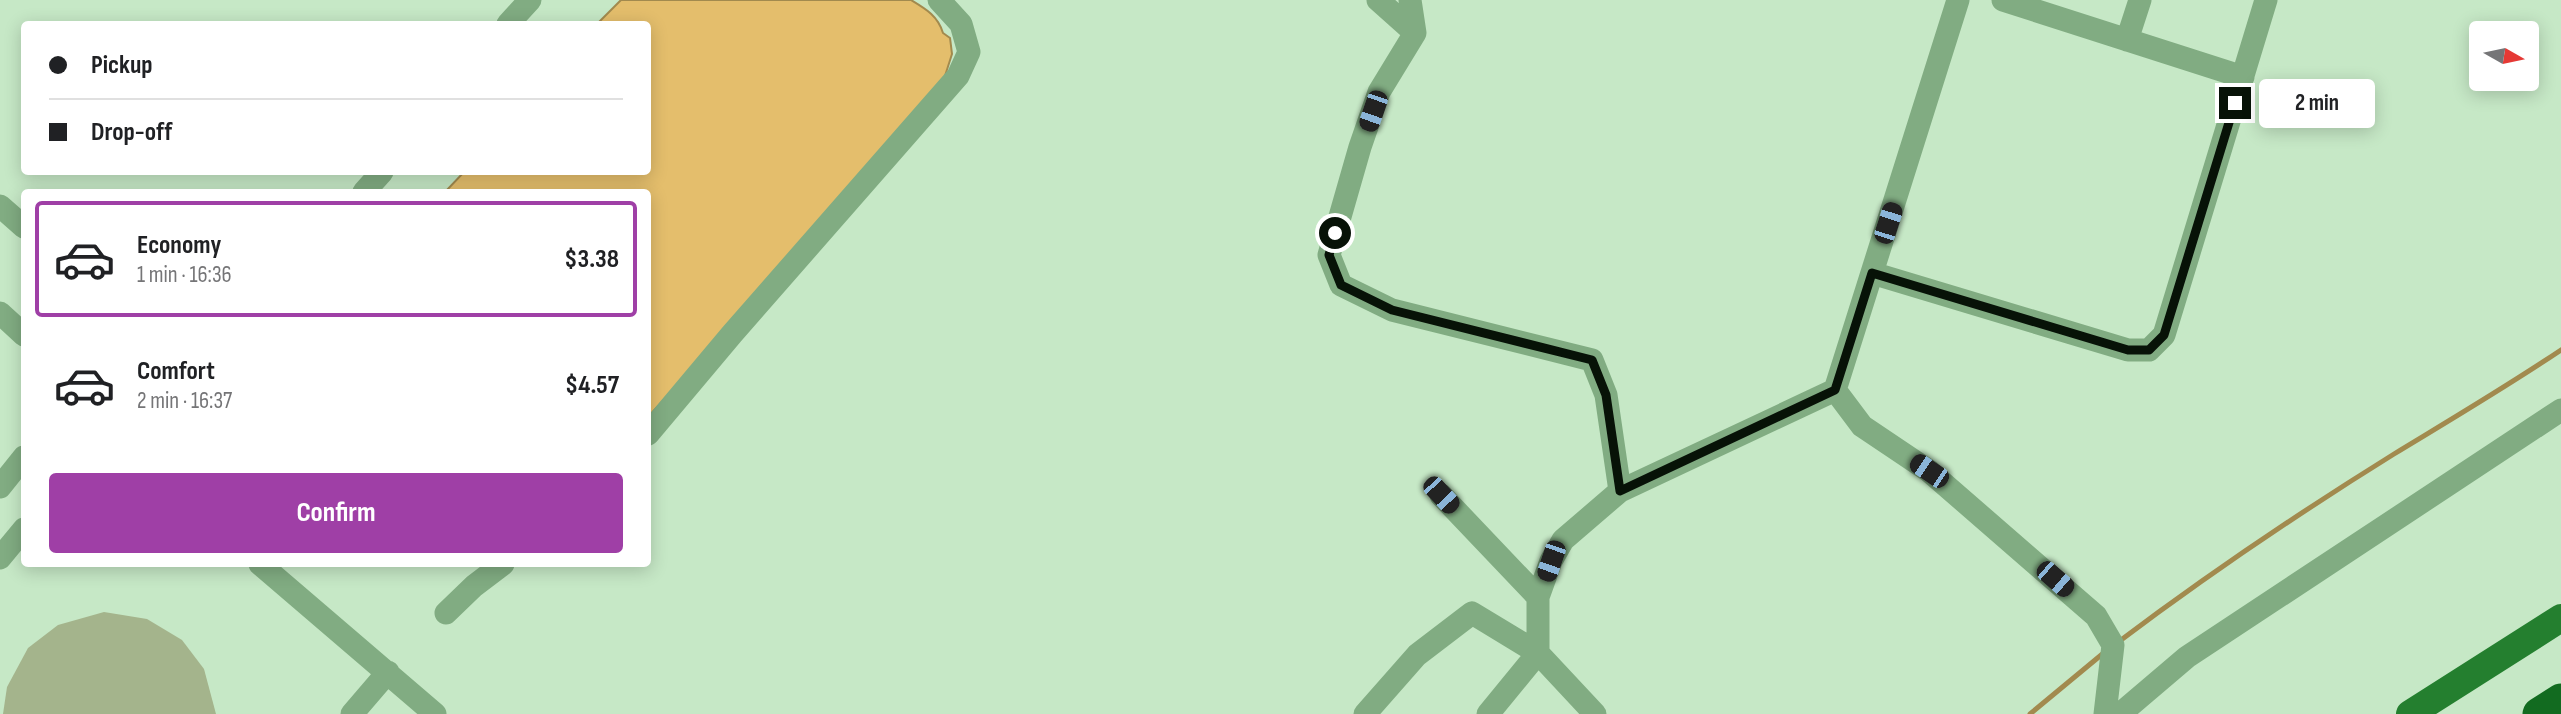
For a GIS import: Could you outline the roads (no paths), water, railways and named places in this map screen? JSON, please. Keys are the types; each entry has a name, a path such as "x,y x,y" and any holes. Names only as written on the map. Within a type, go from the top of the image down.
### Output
{"highway":[{"path":"2539,714 2561,699"}],"main road":[{"path":"2410,714 2561,618"}],"lane":[{"path":"511,21 530,0"},
{"path":"651,430 958,76 969,52 961,24 939,0"},
{"path":"1378,0 1415,33"},
{"path":"1410,0 1415,33 1379,92 1329,255 1341,285 1392,310 1592,360 1606,395 1620,491"},
{"path":"1488,714 1538,653 1538,597 1551,561 1563,540 1620,491 1835,390 1958,0"},
{"path":"2003,0 2243,77"},
{"path":"2127,40 2140,0"},
{"path":"1872,273 2128,350 2149,350 2164,335 2266,0"},
{"path":"367,189 379,175"},
{"path":"0,206 21,224"},
{"path":"0,313 21,332"},
{"path":"1835,390 1862,426 1929,471 2096,616 2113,645 2105,714"},
{"path":"2120,714 2187,657 2561,410"},
{"path":"0,487 21,461"},
{"path":"1441,495 1538,597"},
{"path":"0,558 21,533"},
{"path":"264,567 435,714"},
{"path":"446,613 499,567"},
{"path":"1365,714 1417,655 1472,613 1538,653 1595,714"},
{"path":"352,714 388,672"}],"waterway":[{"path":"2117,643 2288,522 2561,350"},
{"path":"2030,714 2106,651"}]}
